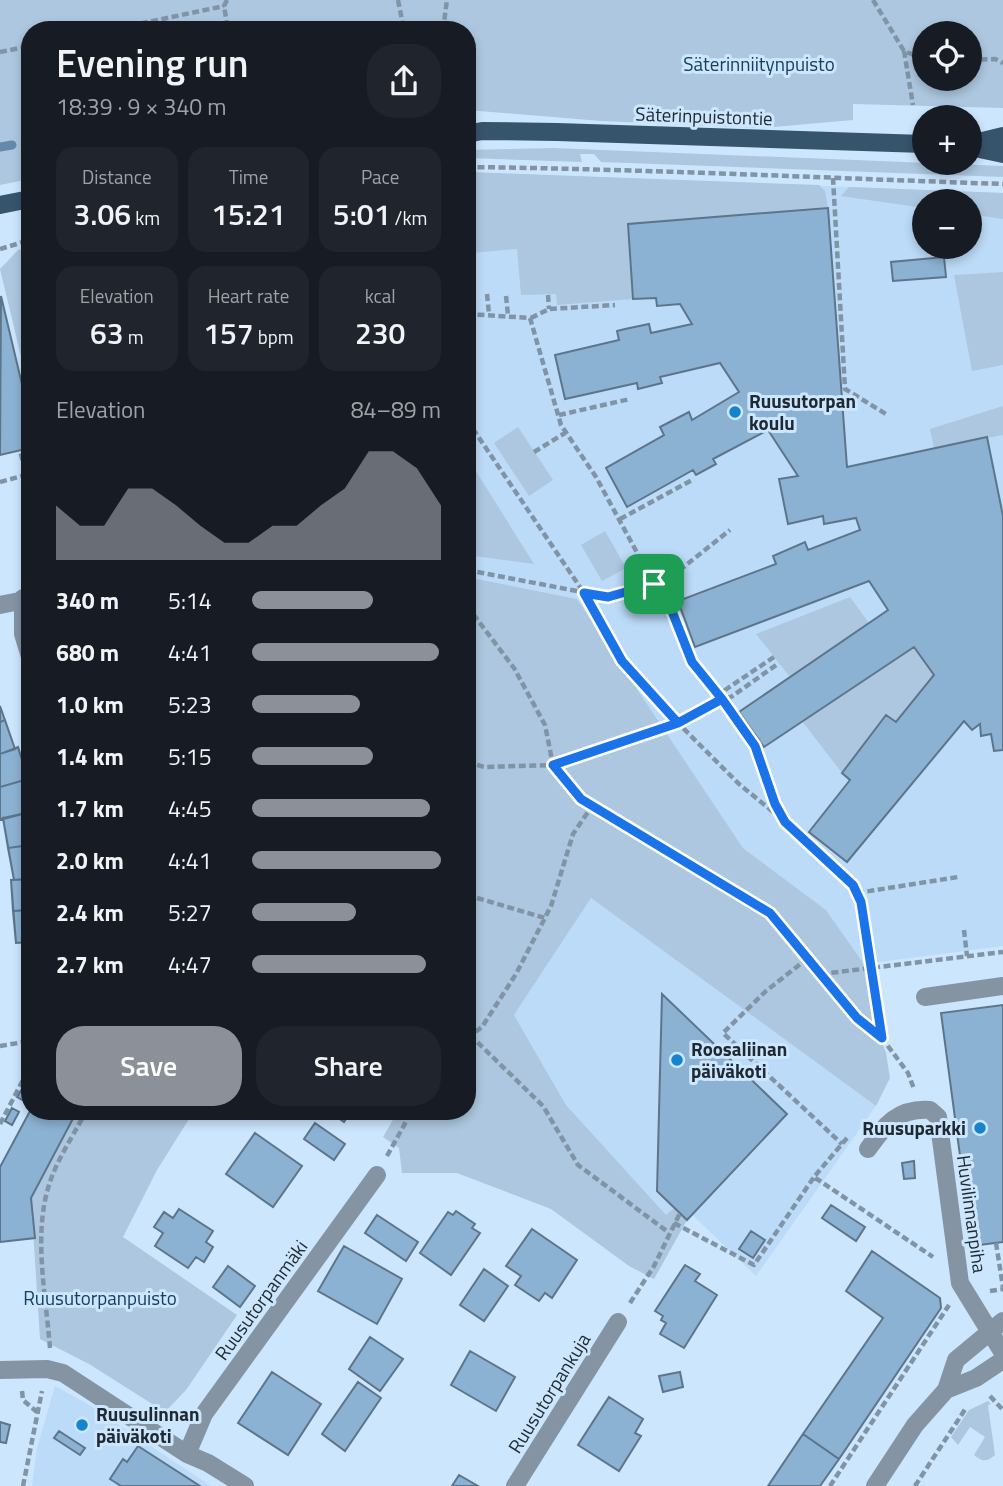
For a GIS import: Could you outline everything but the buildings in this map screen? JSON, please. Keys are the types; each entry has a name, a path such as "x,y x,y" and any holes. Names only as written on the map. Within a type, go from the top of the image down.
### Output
{"main road":[{"name":"Säterinpuistontie","path":"476,131 912,144"},
{"path":"982,142 1003,136"},
{"path":"982,148 1003,154"},
{"path":"1,206 21,201"}],"street":[{"path":"0,605 21,599"},
{"path":"925,997 1003,986"},
{"name":"Huvilinnanpiha","path":"868,1149 884,1126 898,1114 930,1110 938,1116 957,1273 967,1296 996,1326 1003,1353"},
{"name":"Ruusutorpanmäki","path":"187,1454 204,1414 377,1175"},
{"name":"Ruusutorpankuja","path":"515,1486 618,1322"},
{"path":"875,1486 915,1425 946,1390 956,1360 996,1326"},
{"path":"946,1390 976,1378 1003,1360"},
{"path":"0,1370 47,1369 63,1373 187,1454 208,1462 244,1486"}],"path":[{"path":"226,21 224,6 227,0"},
{"path":"398,0 402,21"},
{"path":"444,21 447,0"},
{"path":"873,0 904,51 913,105"},
{"path":"153,21 224,6"},
{"path":"0,52 21,48"},
{"path":"904,51 912,54"},
{"path":"982,60 995,59 1003,63"},
{"path":"476,167 583,168 1003,184"},
{"path":"833,178 845,389 886,414"},
{"path":"0,249 21,243"},
{"path":"487,294 489,314"},
{"path":"548,295 549,309"},
{"path":"506,296 508,315"},
{"path":"476,314 530,318 549,309 615,305"},
{"path":"530,318 565,433 620,519 654,584 666,596 692,662 755,746 775,804 785,822"},
{"path":"558,416 630,399"},
{"path":"476,433 584,593 622,661 678,723 739,784 853,885 861,902 882,1038"},
{"path":"534,452 565,433"},
{"path":"20,450 21,454"},
{"path":"0,482 21,476"},
{"path":"620,519 694,479"},
{"path":"476,571 608,597 671,577 730,530"},
{"path":"476,618 514,668 545,725 553,765 581,799 770,913 857,1018 882,1038 908,1073 915,1091"},
{"path":"722,699 725,690 774,657"},
{"path":"476,765 484,767 553,765 678,723 722,699 731,697 779,663"},
{"path":"476,1032 482,1027 516,974 545,918 573,834 592,806"},
{"path":"857,893 872,888 958,877"},
{"path":"476,898 545,918"},
{"path":"964,930 967,956"},
{"path":"821,974 1003,952"},
{"path":"674,1223 754,1265 814,1177 842,1144 723,1033 766,991 808,958"},
{"path":"0,1046 21,1042"},
{"path":"476,1044 543,1106 578,1165 668,1232"},
{"path":"0,1124 21,1084"},
{"path":"23,1486 50,1354 42,1229 44,1203 50,1181 81,1120"},
{"path":"377,1175 407,1120"},
{"path":"814,1177 937,1259"},
{"path":"618,1322 654,1266 668,1232 680,1213"},
{"path":"830,1486 950,1303 967,1296 1003,1288 996,1243"},
{"path":"21,1383 23,1400 38,1413"},
{"path":"994,1387 985,1391 1003,1410"},
{"path":"915,1486 967,1407 976,1399"}],"shaded area":[{"name":"Ruusutorpan koulu","path":"476,172 912,189 912,259 982,259 982,192 1003,193 1003,946 864,964 826,910 743,848 577,599 476,579"},
{"name":"Roosaliinan päiväkoti","path":"591,898 876,1106 756,1276 680,1203 666,1216 566,1105 514,1015"},
{"name":"Ruusulinnan päiväkoti","path":"55,1386 86,1403 211,1486 32,1486 37,1448"}],"green space":[{"name":"Säterinniitynpuisto","path":"0,0 1003,0 1003,108 982,107 982,105 853,104 853,120 761,128 601,121 476,111 476,21 21,21 21,181 0,185"},
{"path":"553,148 912,162 912,174 601,162 594,154 580,154 582,162 476,158 476,150"},
{"path":"982,165 1003,166 1003,177 949,175 982,175"},
{"path":"476,172 819,185 825,191 828,208 629,224 633,299 557,305 556,294 521,295 517,249 476,253"},
{"path":"849,187 912,189 912,206 841,196"},
{"path":"982,192 1003,193 1003,219 982,216"},
{"path":"21,249 21,356 0,269"},
{"path":"1003,272 1003,365 972,371 954,275"},
{"path":"1003,406 1003,435 934,448 930,429"},
{"path":"518,427 553,480 529,496 494,443"},
{"path":"476,471 534,564 476,556"},
{"path":"605,531 626,568 602,581 581,545"},
{"path":"476,579 577,599 743,848 826,910 864,964 872,1019 886,1053 890,1078 876,1106 591,898 514,1015 566,1105 666,1215 680,1203 691,1213 654,1279 629,1266 551,1209 457,1173 402,1173 399,1148 383,1137 393,1120 476,1120"},
{"path":"850,597 869,623 790,677 756,634"},
{"path":"914,647 934,675 896,722 886,715 842,773 802,721"},
{"name":"Ruusutorpanpuisto","path":"72,1120 188,1120 157,1170 123,1237 237,1315 186,1390 165,1412 89,1364 40,1339 31,1198"},
{"path":"988,1401 991,1404 988,1405 995,1455 984,1460 974,1455 985,1437 970,1427 958,1445 951,1437 969,1410"}],"waterway":[{"path":"0,147 12,145"}],"place":[{"name":"Ruusutorpan koulu","path":"735,412"},
{"name":"Roosaliinan päiväkoti","path":"677,1060"},
{"name":"Ruusuparkki","path":"980,1128"},
{"name":"Ruusulinnan päiväkoti","path":"82,1425"}],"route":[{"path":"654,584 619,596 584,593 622,661 678,723 722,699 755,746 775,804 785,822 853,885 861,902 882,1038 857,1018 770,913 581,799 553,765 678,723 722,699 692,662 666,596 654,584"}]}
